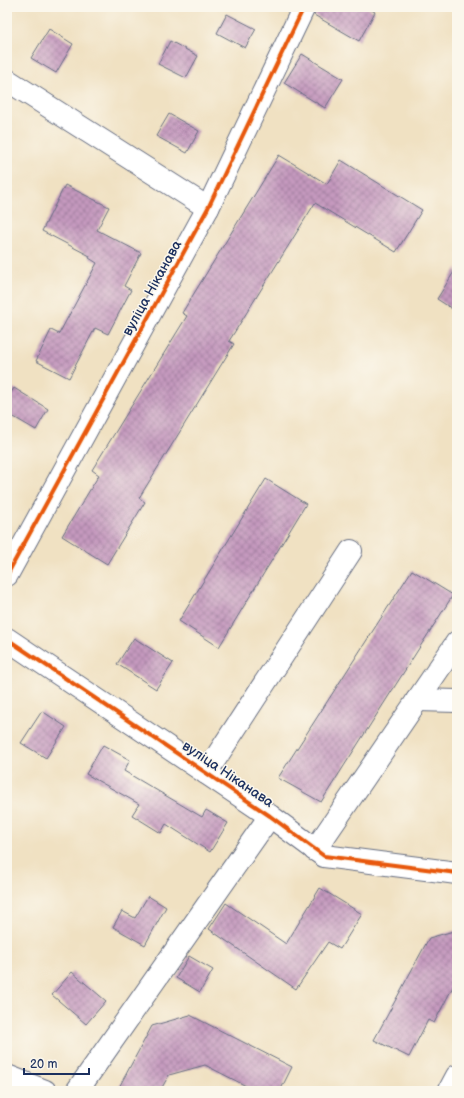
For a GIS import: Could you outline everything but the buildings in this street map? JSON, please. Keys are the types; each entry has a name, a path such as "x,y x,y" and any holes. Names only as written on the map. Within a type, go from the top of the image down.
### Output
{"street":[{"name":"вуліца Ніканава","path":"7,575 208,208 304,7"},
{"path":"7,80 208,208"},
{"path":"206,773 351,551"},
{"name":"вуліца Ніканава","path":"7,639 270,816 324,856 457,873"},
{"path":"315,850 457,642"},
{"path":"417,700 457,701"},
{"name":"вуліца Ніканава","path":"77,1091 270,816"},
{"path":"7,1076 45,1091"},
{"path":"449,1091 457,1076"}],"cycle path":[{"path":"7,575 208,208 304,7"},
{"path":"7,639 270,816 324,856 457,873"}]}
